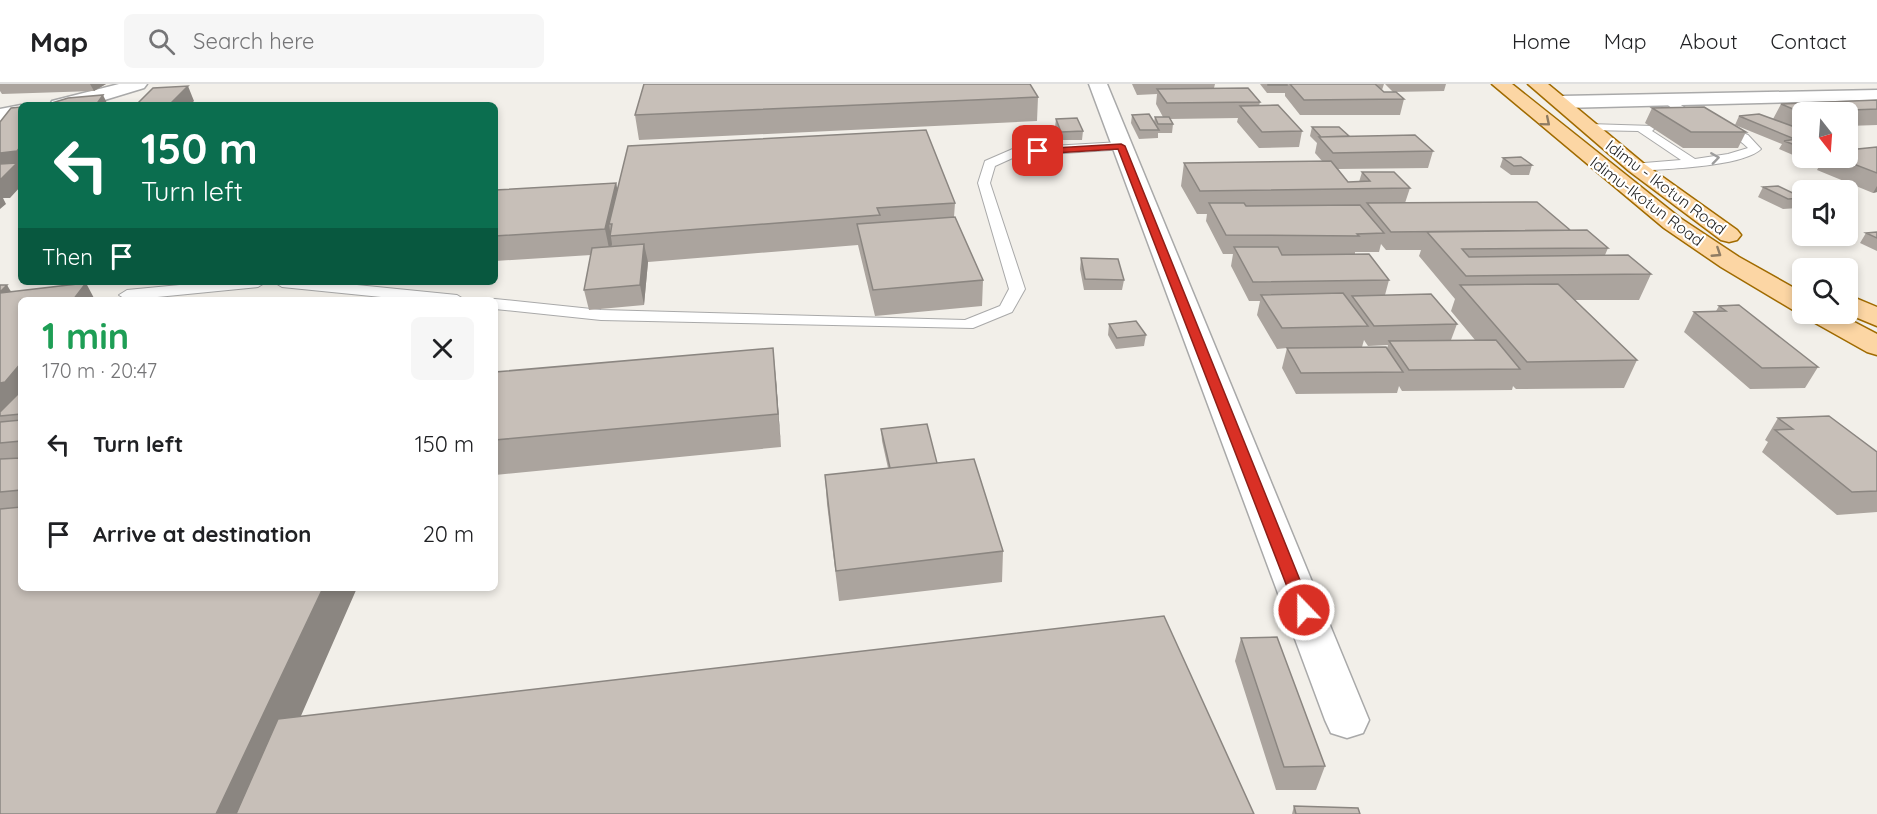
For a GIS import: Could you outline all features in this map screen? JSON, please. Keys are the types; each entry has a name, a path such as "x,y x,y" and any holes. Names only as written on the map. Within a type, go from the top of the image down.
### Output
{"main road":[{"name":"Idimu-Ikotun Road","path":"1501,84 1672,223 1730,262 1792,298"},
{"name":"Idimu - Ikotun Road","path":"1537,84 1562,102 1636,167 1719,229 1746,246"},
{"path":"1858,308 1877,318"},
{"path":"1838,324 1877,346"}],"street":[{"path":"75,102 138,84"},
{"path":"1098,84 1347,720"},
{"path":"1562,102 1877,94"},
{"path":"0,115 18,112"}],"lane":[{"path":"1636,167 1746,153 1755,149 1752,144 1725,129 1689,114 1668,100"},
{"path":"1590,127 1652,128"},
{"path":"1639,128 1691,161"},
{"path":"1706,128 1725,129"},
{"path":"498,304 601,315 967,325 1006,309 1017,289 984,183 989,164 1015,152 1121,146"},
{"path":"127,296 230,285"},
{"path":"311,285 428,297"}],"building":[{"path":"644,84 1030,84 1038,97 635,115"},
{"path":"1290,84 1375,84 1384,92 1396,92 1404,99 1304,100"},
{"path":"188,86 172,102 139,102 153,88"},
{"path":"1248,88 1260,102 1167,103 1157,89"},
{"path":"103,95 98,102 55,102 68,98"},
{"path":"1877,100 1877,109 1858,110 1858,102 1829,102"},
{"path":"1781,104 1792,104 1792,109"},
{"path":"1278,105 1302,131 1262,132 1240,106"},
{"path":"18,107 18,150 0,153 0,122 11,108"},
{"path":"1704,107 1746,132 1691,132 1652,108"},
{"path":"1149,114 1159,130 1140,130 1132,115"},
{"path":"1759,114 1792,126 1792,138 1739,116"},
{"path":"1155,117 1169,117 1173,124 1158,124"},
{"path":"1077,118 1083,131 1061,132 1056,119"},
{"path":"1312,127 1339,127 1349,136 1321,137"},
{"path":"926,130 955,203 877,208 880,215 610,236 612,224 609,224 628,146"},
{"path":"1415,135 1433,151 1333,153 1319,137"},
{"path":"1877,147 1877,173 1858,166 1858,149"},
{"path":"1521,157 1532,165 1514,166 1503,158"},
{"path":"1331,161 1348,182 1370,181 1362,172 1394,172 1410,188 1200,191 1184,163"},
{"path":"17,163 0,180 0,164"},
{"path":"616,183 605,229 498,236 498,190"},
{"path":"1778,186 1792,193 1792,199 1788,199 1763,187"},
{"path":"1537,202 1570,230 1391,232 1367,203"},
{"path":"1209,203 1244,203 1246,206 1360,205 1384,233 1357,234 1359,236 1226,235"},
{"path":"955,217 983,280 873,290 857,224"},
{"path":"1587,230 1608,248 1462,249 1469,257 1628,255 1651,274 1466,276 1427,232"},
{"path":"1877,232 1877,238 1866,233"},
{"path":"644,244 640,285 584,290 592,248"},
{"path":"1234,247 1278,247 1282,255 1369,254 1389,280 1253,282"},
{"path":"1081,258 1118,259 1124,280 1085,279"},
{"path":"1558,284 1637,360 1527,362 1460,285"},
{"path":"0,285 7,285 0,292"},
{"path":"84,285 75,297 18,297 18,367 5,382 0,383 0,293"},
{"path":"1343,293 1368,326 1282,328 1261,295"},
{"path":"1431,294 1457,324 1374,326 1352,296"},
{"path":"1739,305 1818,367 1762,368 1694,312 1726,311 1719,306"},
{"path":"1136,321 1146,335 1117,338 1109,324"},
{"path":"1496,340 1520,369 1409,370 1389,341"},
{"path":"1386,347 1403,372 1301,373 1287,348"},
{"path":"773,348 778,414 498,440 498,372"},
{"path":"18,394 18,414 0,416 0,412"},
{"path":"1829,416 1877,452 1877,491 1852,492 1775,430 1793,429 1778,418"},
{"path":"18,420 18,441 0,443 0,422"},
{"path":"927,424 937,463 890,468 881,429"},
{"path":"18,458 18,490 0,492 0,459"},
{"path":"974,459 1003,551 836,571 825,475"},
{"path":"18,507 18,591 322,591 216,814 0,814 0,509"},
{"path":"1164,616 1254,814 236,814 278,719"},
{"path":"1277,637 1325,766 1284,767 1241,638"},
{"path":"1294,806 1358,808 1360,814 1296,814"}],"route":[{"path":"1038,151 1121,146 1304,610"}]}
